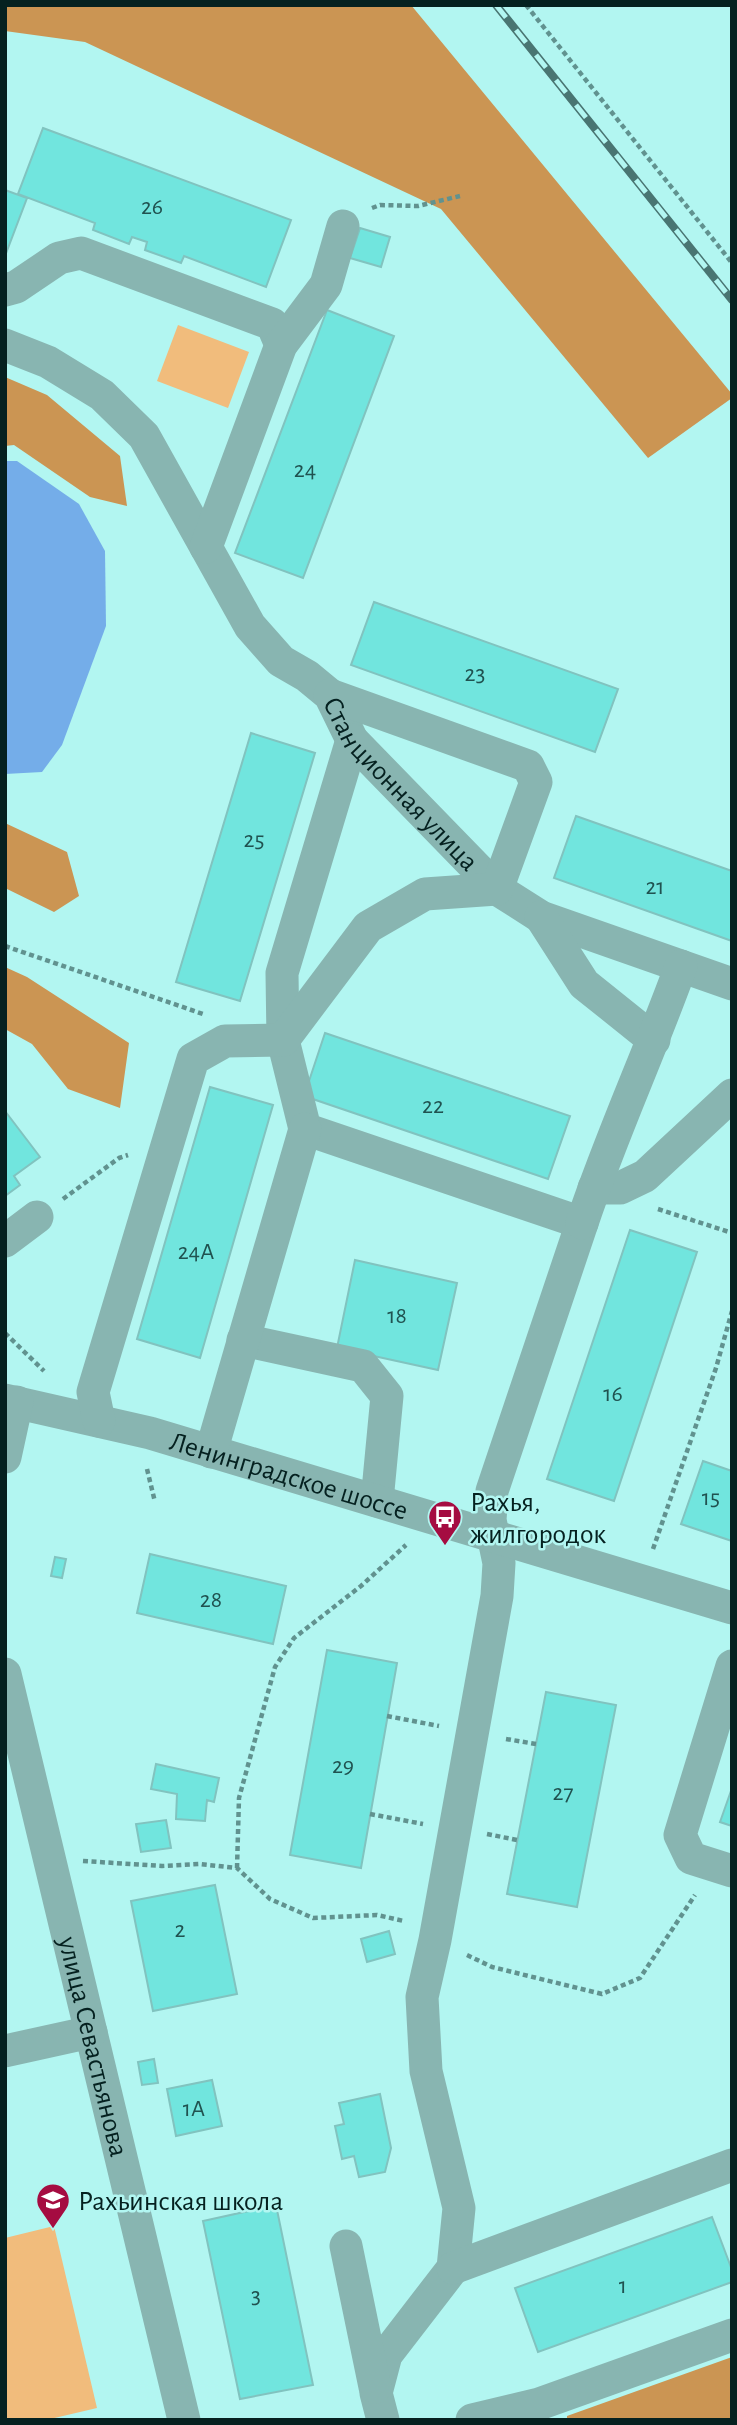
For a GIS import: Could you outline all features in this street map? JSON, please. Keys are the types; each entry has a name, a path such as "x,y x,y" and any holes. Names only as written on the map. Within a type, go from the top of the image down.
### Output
{"street":[{"path":"206,547 281,345 326,285 344,226"},
{"path":"5,290 16,287 59,258 81,253 272,324 281,345"},
{"name":"Станционная улица","path":"5,345 48,362 102,394 144,436 250,626 281,662 307,676 330,695 352,740 498,889 541,917 732,984"},
{"path":"283,1040 368,927 425,894 498,889 536,782 528,766 330,695"},
{"path":"211,1451 305,1129 283,1040 282,973 352,740"},
{"path":"541,917 584,984 654,1040"},
{"path":"379,2407 386,2356 453,2268 459,2208 426,2071 422,1997 438,1928 497,1597 499,1563 490,1520 492,1491 594,1188 681,966"},
{"path":"99,1421 93,1392 193,1059 225,1041 283,1040"},
{"path":"594,1188 620,1188 645,1176 732,1095"},
{"path":"305,1129 582,1223"},
{"path":"5,1241 37,1217"},
{"path":"243,1340 363,1366 387,1396 377,1501"},
{"path":"5,1457 11,1401"},
{"name":"Ленинградское шоссе","path":"11,1401 211,1451 732,1608"},
{"path":"732,1666 680,1835 691,1858 732,1871"},
{"name":"улица Севастьянова","path":"5,1674 184,2420"},
{"path":"5,2051 91,2032"},
{"path":"453,2268 732,2165"},
{"path":"346,2246 379,2407"},
{"path":"472,2420 539,2404 732,2335"}],"path":[{"path":"526,5 732,263"},
{"path":"344,226 355,214 380,205 418,206 460,196"},
{"path":"5,946 208,1016"},
{"path":"37,1217 119,1158 168,1141"},
{"path":"655,1208 732,1231"},
{"path":"642,1581 716,1368 732,1311"},
{"path":"5,1333 42,1370"},
{"path":"146,1466 155,1502"},
{"path":"237,1868 239,1798 275,1667 294,1638 361,1586 415,1538"}],"shaded area":[{"path":"5,5 411,5 732,394 732,398 648,458 441,209 85,42 5,31"},
{"path":"178,325 249,352 228,408 157,381"},
{"path":"5,377 47,395 120,456 127,506 90,497 14,445 5,446"},
{"path":"5,823 67,852 79,896 54,912 5,888"},
{"path":"5,967 27,977 129,1043 120,1108 68,1089 32,1044 5,1029"},
{"path":"54,2226 97,2408 46,2420 5,2420 5,2238"},
{"path":"732,2357 732,2420 567,2420 567,2416"}],"water":[{"path":"5,461 17,461 79,504 105,551 106,626 62,745 42,772 5,774"}],"building":[{"path":"43,128 291,220 266,287 184,256 181,263 145,250 147,242 132,237 129,244 93,230 95,223 18,194"},
{"path":"5,190 27,198 5,256"},
{"path":"360,228 390,237 381,267 350,258"},
{"path":"327,310 394,336 303,578 235,553"},
{"path":"374,602 618,689 595,752 351,665"},
{"path":"251,733 315,753 240,1001 176,982"},
{"path":"576,816 732,871 732,941 554,878"},
{"path":"325,1033 570,1116 548,1179 304,1096"},
{"path":"210,1087 273,1105 200,1358 137,1339"},
{"path":"5,1111 40,1157 14,1176 20,1185 5,1196"},
{"path":"630,1230 697,1252 614,1501 547,1479"},
{"path":"355,1260 457,1283 438,1370 337,1348"},
{"path":"703,1461 732,1471 732,1541 681,1524"},
{"path":"150,1554 286,1586 273,1644 137,1613"},
{"path":"55,1557 66,1559 62,1578 51,1576"},
{"path":"327,1650 397,1663 361,1868 290,1855"},
{"path":"546,1692 616,1705 577,1907 507,1894"},
{"path":"156,1764 219,1778 214,1802 207,1800 205,1821 176,1819 177,1794 151,1789"},
{"path":"732,1788 732,1826 720,1822"},
{"path":"166,1820 171,1848 141,1852 136,1824"},
{"path":"215,1885 237,1994 153,2011 131,1901"},
{"path":"389,1931 395,1954 367,1962 361,1939"},
{"path":"154,2059 158,2083 142,2085 138,2062"},
{"path":"212,2080 222,2126 176,2136 167,2089"},
{"path":"380,2094 391,2148 385,2172 359,2177 354,2156 342,2159 335,2126 344,2124 339,2103"},
{"path":"276,2205 313,2385 240,2399 203,2221"},
{"path":"712,2217 732,2270 732,2282 538,2352 515,2288"}],"railway":[{"path":"496,5 732,300"}],"place":[{"name":"Рахья, жилгородок","path":"445,1547"},
{"name":"Рахьинская школа","path":"53,2230"}]}
